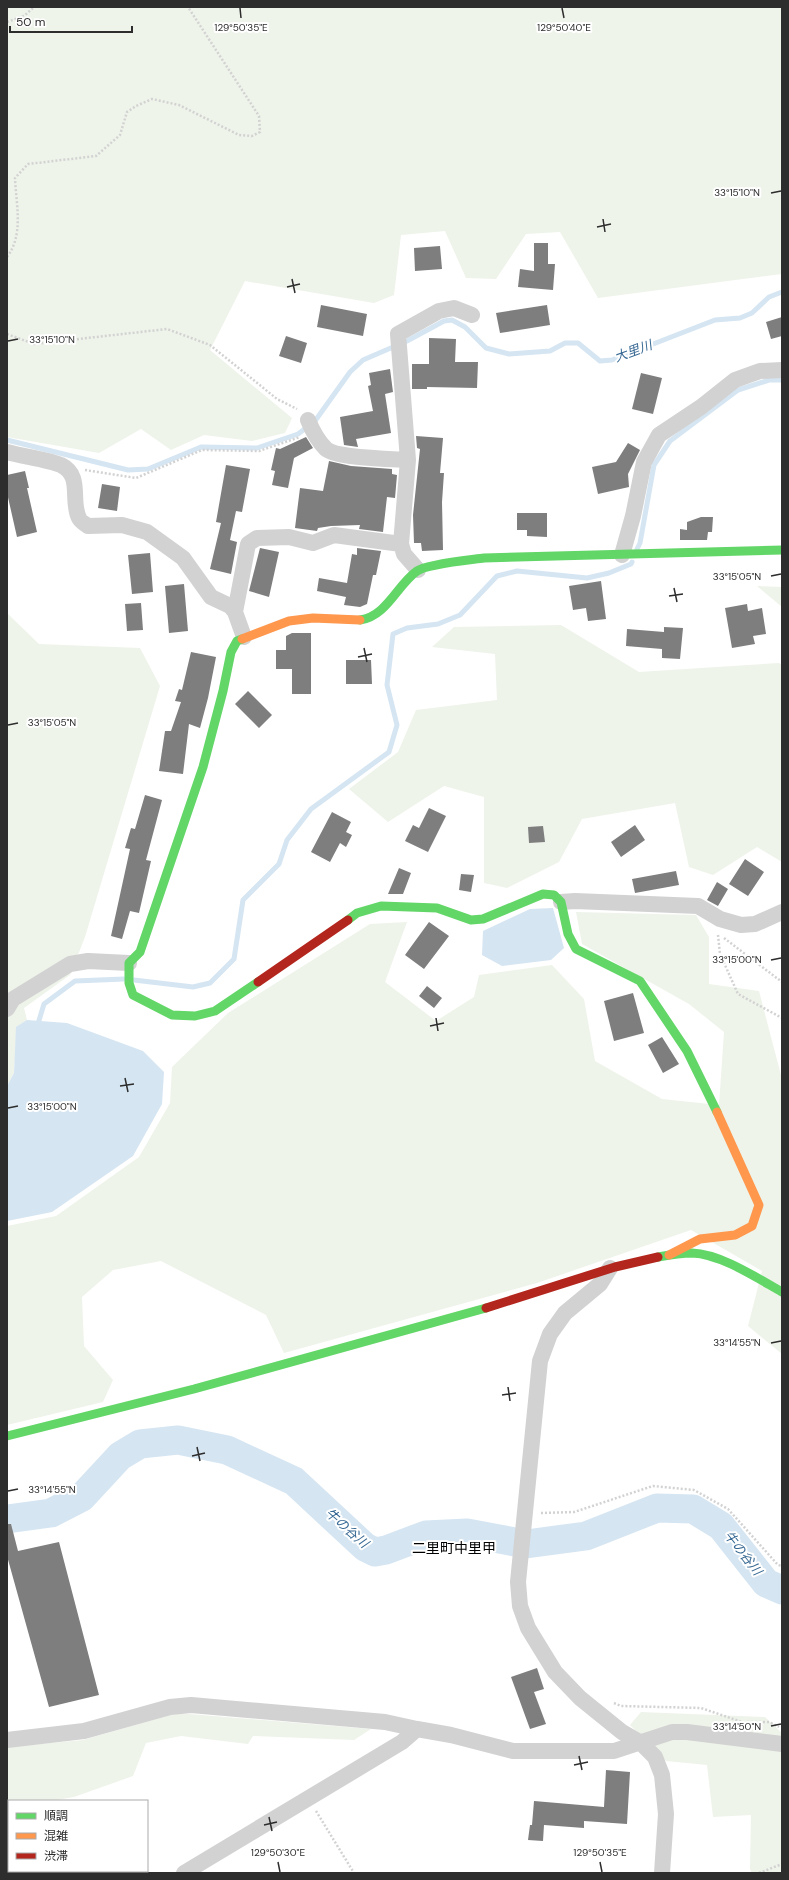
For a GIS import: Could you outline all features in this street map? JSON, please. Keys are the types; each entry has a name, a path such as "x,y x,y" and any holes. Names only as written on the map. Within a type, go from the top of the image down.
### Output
{"street":[{"path":"418,570 404,554 401,544 408,460 398,334 439,311 454,308 472,315"},
{"path":"622,555 633,516 644,462 659,436 701,407 735,380 760,371 782,370"},
{"path":"308,421 327,450 368,459 408,460"},
{"path":"7,452 61,465 71,473 75,487 76,510 79,519 88,526 122,525 147,532 183,558 211,597 230,606 235,612 244,637"},
{"path":"235,612 248,544 257,538 289,537 313,543 334,534 401,544"},
{"path":"669,1255 700,1239 735,1235 752,1226 759,1205 726,1130 688,1051 640,981 576,949 568,934 561,902 554,895 543,894 483,919 471,920 437,908 381,906 357,913 215,1011 195,1016 172,1015 133,995 129,983 129,968 140,952 203,767 224,691 230,652 237,641 244,637 290,621 313,618 362,620 378,613 418,570 446,563 484,558 782,550"},
{"path":"561,902 575,901 698,906 720,919 740,925 755,924 782,912"},
{"path":"7,1009 13,999 70,964 88,961 129,968"},
{"path":"7,1436 138,1404 295,1362 516,1300 610,1268 669,1255 694,1253 723,1262 782,1292"},
{"path":"610,1268 600,1284 565,1313 550,1334 540,1361 518,1582 520,1606 528,1628 555,1672 580,1698 622,1732 641,1743 655,1757 662,1775 666,1814 662,1873"},
{"path":"7,1740 84,1731 170,1707 191,1705 385,1722 451,1735 513,1751 614,1751 672,1732 687,1732 782,1744"},
{"path":"184,1873 402,1742 417,1729"}],"path":[{"path":"7,22 24,16 34,7"},
{"path":"7,257 12,250 18,229 14,178 28,164 96,156 120,135 127,112 136,106 152,99 179,105 238,135 252,136 260,132 259,116 188,7"},
{"path":"7,334 34,344 167,329 210,345 277,399 308,421 259,451 202,450 136,478 88,469 71,473"},
{"path":"782,982 717,933 720,954 738,994 782,1018"},
{"path":"525,1514 574,1512 653,1486 694,1490 728,1509 778,1565 782,1566"},
{"path":"609,1701 621,1706 701,1708 742,1722 769,1722 782,1728"},
{"path":"308,1799 354,1873"},
{"path":"759,1873 782,1864"}],"shaded area":[{"path":"7,7 782,7 782,274 598,298 560,232 526,234 496,279 466,278 445,231 401,235 394,295 374,303 245,281 210,350 292,418 285,433 252,441 204,435 171,450 141,429 99,453 7,437"},
{"path":"757,586 782,587 782,607"},
{"path":"7,613 39,644 140,648 160,686 85,937 70,975 24,1008 27,1020 17,1027 14,1073 7,1086"},
{"path":"561,625 639,672 779,663 782,665 782,862 757,847 713,875 689,867 675,803 582,819 559,862 507,888 484,883 484,797 444,786 388,822 349,789 398,752 416,710 497,700 495,654 432,647 454,627"},
{"path":"576,912 696,915 709,937 709,984 759,991 782,1079 782,1354 748,1326 762,1271 691,1230 537,1283 284,1353 266,1315 161,1261 113,1270 82,1297 84,1346 113,1380 103,1402 7,1425 7,1226 56,1216 139,1157 170,1103 172,1067 228,1013 370,924 407,922 385,982 436,1021 474,997 479,975 552,965 584,999 595,1061 662,1099 719,1105 724,1032 689,1004 582,944"},
{"path":"641,1712 765,1717 782,1733 782,1873 752,1873 750,1869 751,1815 713,1817 707,1765 666,1761 630,1725"},
{"path":"177,1713 371,1729 354,1740 253,1736 248,1744 181,1736 146,1743 133,1776 74,1797 57,1800 8,1800 7,1809 7,1747 83,1740"}],"water":[{"path":"553,908 564,948 551,960 502,966 482,955 483,931 530,909"},
{"path":"27,1020 67,1023 143,1051 164,1072 162,1104 133,1156 52,1212 7,1221 7,1086 14,1073 16,1027"}],"building":[{"path":"534,243 548,243 548,264 555,264 553,290 518,287 520,269 534,271"},
{"path":"440,246 442,269 415,271 414,248"},
{"path":"321,305 367,314 363,336 317,327"},
{"path":"547,305 550,325 500,333 496,313"},
{"path":"782,317 782,336 771,339 766,322"},
{"path":"286,336 307,343 301,363 279,356"},
{"path":"429,338 456,339 455,362 478,362 477,388 427,387 427,389 412,389 412,364 429,364"},
{"path":"390,369 393,392 385,394 391,433 356,439 358,447 344,445 340,417 373,411 368,386 371,385 369,373"},
{"path":"641,373 662,378 653,414 632,409"},
{"path":"416,436 443,438 440,473 444,473 442,502 443,550 422,551 421,543 414,543 413,515 420,449 417,448"},
{"path":"306,437 313,448 294,458 288,488 272,485 275,471 271,470 276,448 280,449"},
{"path":"628,443 640,450 628,474 629,487 598,494 592,467 616,462"},
{"path":"329,461 351,466 392,469 392,474 397,475 395,498 387,497 383,532 359,529 360,525 331,526 318,528 317,531 295,528 300,488 323,491"},
{"path":"226,465 250,469 242,512 236,511 230,540 237,542 231,574 210,569 221,523 216,522"},
{"path":"25,471 29,488 27,488 37,532 17,537 7,493 7,475"},
{"path":"102,484 120,487 117,511 98,508"},
{"path":"517,513 547,513 547,537 527,536 527,530 517,530"},
{"path":"701,517 713,517 712,532 708,532 707,540 680,540 680,529 687,530 687,522"},
{"path":"260,548 279,552 269,597 249,591"},
{"path":"357,548 381,551 376,575 373,575 367,604 360,607 344,605 346,597 317,591 319,578 347,583 352,554 357,555"},
{"path":"150,553 153,592 132,594 128,555"},
{"path":"601,581 606,619 588,621 586,608 573,610 569,586"},
{"path":"184,584 188,631 169,633 165,586"},
{"path":"141,603 143,630 127,631 125,604"},
{"path":"747,604 748,611 762,608 766,634 753,636 755,644 732,648 725,608"},
{"path":"664,627 683,628 680,659 662,658 662,649 626,646 627,629 664,632"},
{"path":"292,633 311,633 311,694 292,694 292,669 276,669 276,650 286,650 286,636"},
{"path":"191,652 216,657 208,698 200,728 189,724 183,774 159,771 165,731 171,731 181,702 175,701 179,689 182,690"},
{"path":"346,660 371,660 372,684 346,684"},
{"path":"248,691 272,715 259,728 235,704"},
{"path":"145,795 162,800 146,860 151,861 139,913 130,911 122,939 111,936 130,849 125,848 131,828 135,829"},
{"path":"429,808 446,816 428,852 405,841 413,825 419,828"},
{"path":"332,812 351,822 346,832 352,835 346,847 340,843 330,862 311,852"},
{"path":"635,825 645,840 621,857 611,842"},
{"path":"543,826 545,842 529,843 528,827"},
{"path":"745,859 764,872 748,896 729,884"},
{"path":"399,868 411,873 403,894 388,894"},
{"path":"676,871 679,885 635,893 632,879"},
{"path":"461,874 474,875 471,892 459,890"},
{"path":"717,882 728,889 718,906 707,900"},
{"path":"429,922 449,936 424,969 405,955"},
{"path":"427,986 442,998 434,1008 419,996"},
{"path":"633,993 644,1033 614,1041 604,1001"},
{"path":"662,1037 679,1064 663,1073 648,1045"},
{"path":"7,1524 11,1524 18,1551 59,1542 99,1695 49,1707 7,1556"},
{"path":"537,1668 544,1689 534,1692 546,1724 530,1729 511,1677"},
{"path":"606,1770 630,1772 627,1824 584,1821 584,1828 544,1825 543,1841 528,1840 530,1825 532,1825 534,1801 604,1807"}],"waterway":[{"name":"大里川","path":"7,440 128,470 148,469 201,447 257,448 298,434 315,421 350,372 363,360 407,341 444,321 452,320 465,327 486,348 509,354 550,351 565,343 578,343 600,361 612,360 715,320 740,318 752,313 769,297 782,292"},
{"path":"637,549 640,543 654,465 670,441 738,390 769,380 782,380"},
{"path":"134,980 193,987 210,983 234,959 243,900 279,864 287,840 311,809 389,752 397,725 387,685 393,634 407,628 438,624 460,615 497,576 517,571 587,578 609,573 631,564 632,562"},
{"path":"37,1027 44,1004 75,981 124,979"},
{"name":"牛の谷川","path":"7,1519 51,1513 82,1497 120,1456 140,1444 178,1440 227,1450 294,1481 365,1547 375,1552 386,1550 426,1535 467,1533 526,1544 586,1536 657,1508 693,1509 721,1526 766,1583 782,1590"}],"traffic: fast":[{"path":"360,620 377,613 410,577 417,571 430,566 484,558 782,550"},
{"path":"242,639 237,641 231,652 223,691 203,767 140,952 129,963 129,983 133,995 172,1015 195,1016 215,1011 258,982"},
{"path":"348,920 357,913 381,906 437,908 471,920 483,919 543,894 554,895 561,902 568,934 576,949 640,981 687,1051 717,1112"},
{"path":"658,1257 692,1253 703,1254 727,1262 782,1292"},
{"path":"7,1436 194,1389 486,1308"}],"traffic: slow":[{"path":"242,639 289,621 313,618 360,620"},
{"path":"669,1255 700,1239 735,1235 752,1226 759,1205 717,1112"}],"traffic: jam":[{"path":"258,982 348,920"},
{"path":"486,1308 615,1267 658,1257"}],"district":[{"name":"二里町中里甲","path":"454,1548"}]}
